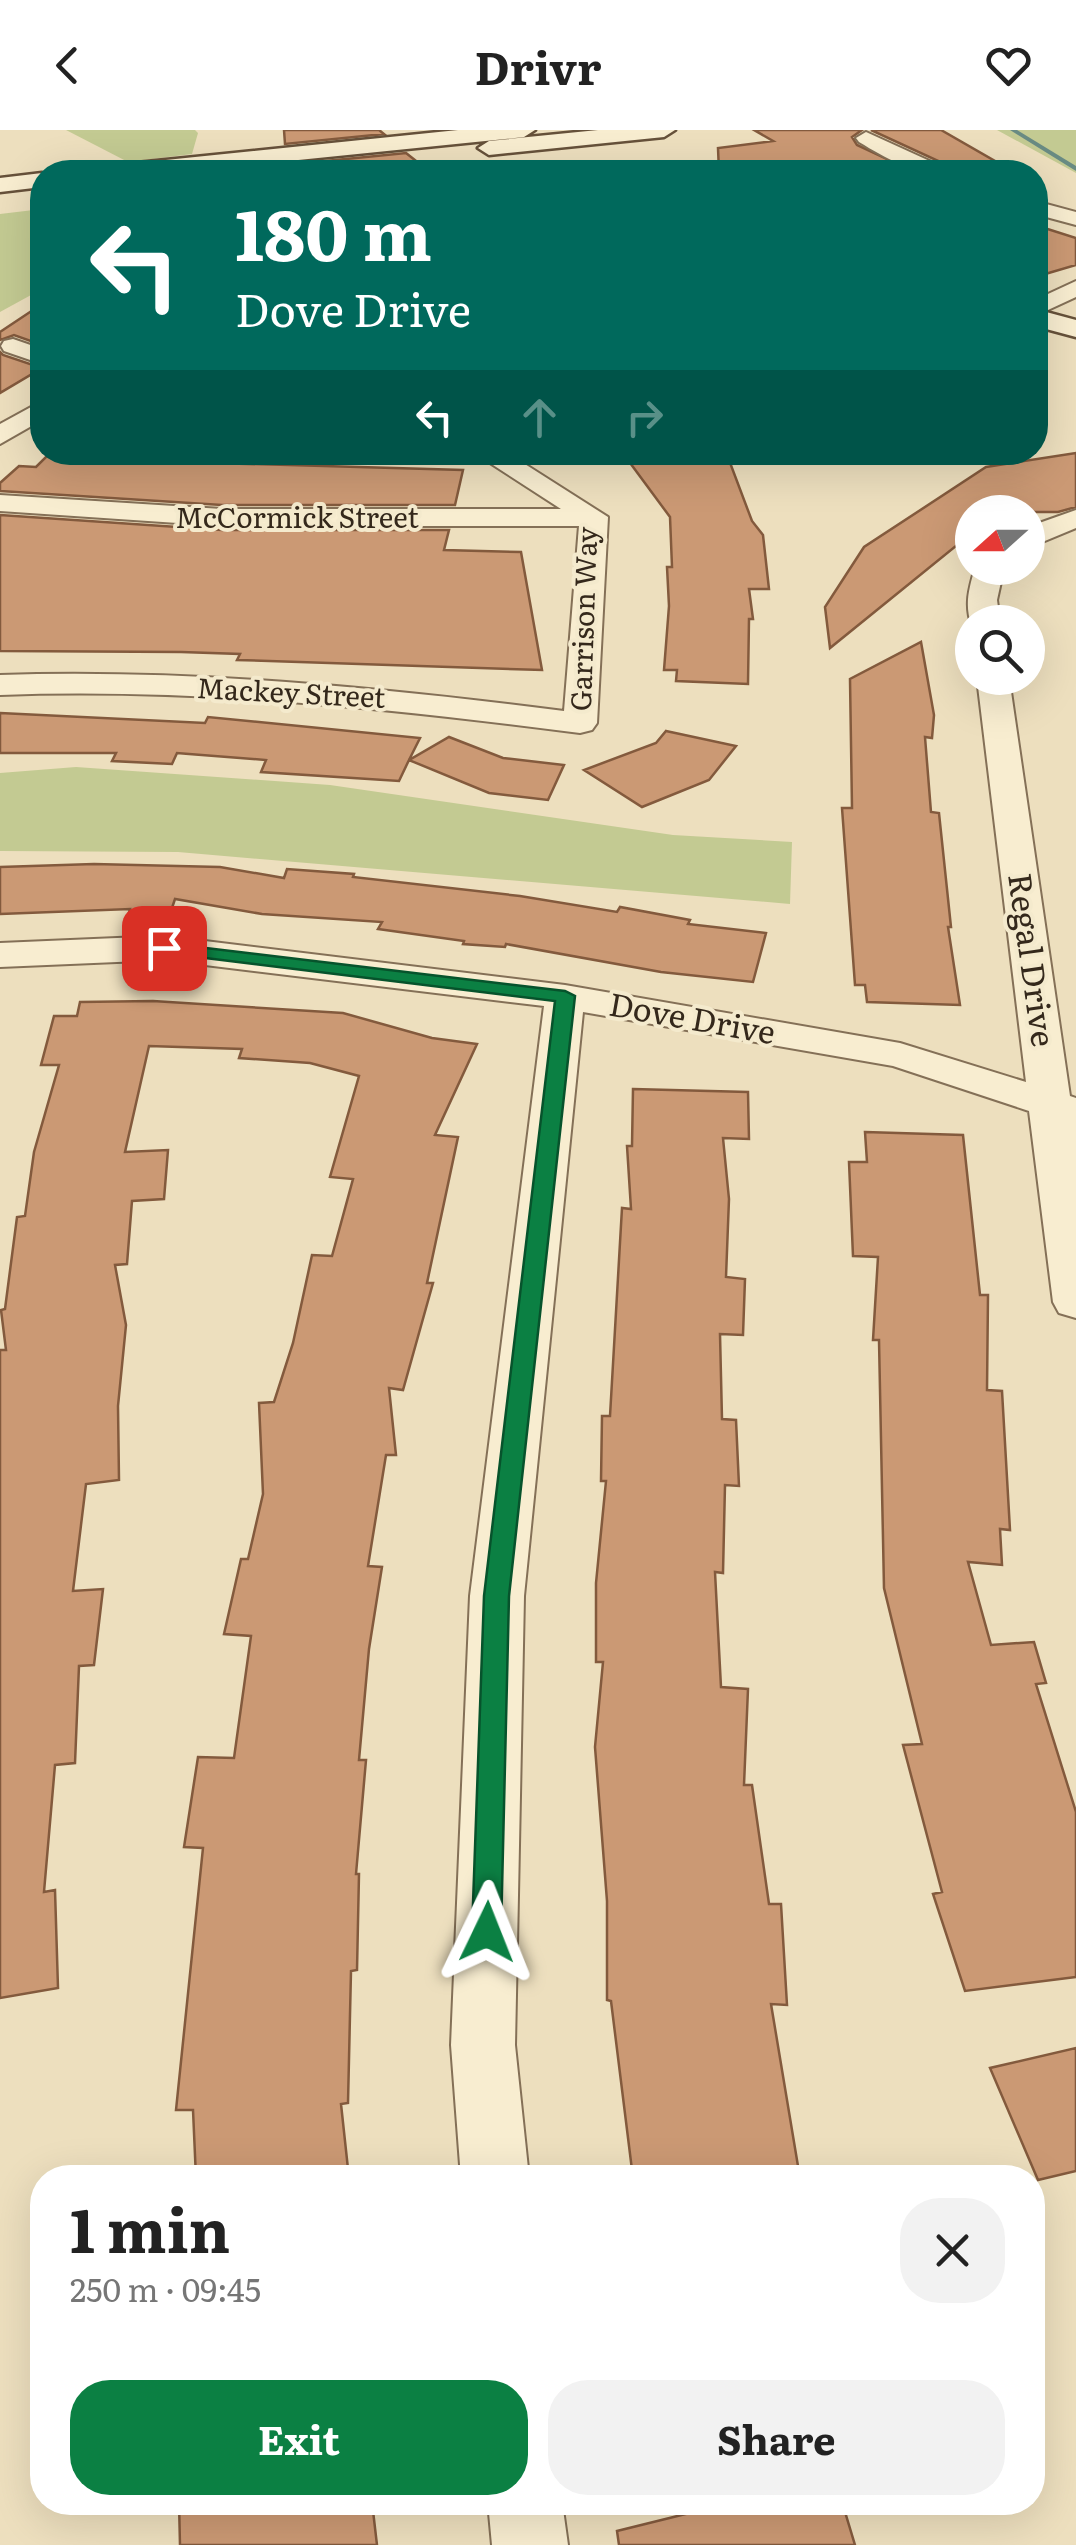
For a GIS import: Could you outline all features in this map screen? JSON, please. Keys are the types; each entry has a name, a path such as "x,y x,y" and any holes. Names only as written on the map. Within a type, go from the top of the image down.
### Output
{"main road":[{"path":"258,160 524,130"},
{"path":"364,160 664,130"},
{"path":"604,133 643,160"},
{"path":"0,185 30,181"},
{"path":"0,198 30,195"},
{"path":"1048,321 1076,329"}],"street":[{"path":"866,138 906,160"},
{"path":"1048,210 1076,219"},
{"path":"1048,302 1076,288"},
{"path":"13,346 30,352"},
{"path":"0,436 30,417"},
{"name":"Garrison Way","path":"508,465 594,517 580,724"},
{"name":"McCormick Street","path":"0,503 105,515 273,520 594,517"},
{"path":"1045,528 1076,519"},
{"name":"Mackey Street","path":"0,685 56,682 320,692 580,724"},
{"name":"Regal Drive","path":"996,695 1063,1108 1076,1302"},
{"name":"Dove Drive","path":"0,955 164,948 565,996 900,1056 1063,1108"},
{"path":"493,2165 484,2045 496,1596 565,996"},
{"path":"526,2515 530,2545"}],"green space":[{"path":"66,130 198,133 192,154 124,160"},
{"path":"997,130 1076,130 1076,173"},
{"path":"30,210 30,296 0,312 0,214"},
{"path":"76,767 330,785 673,835 792,842 790,904 178,852 0,851 0,773"}],"building":[{"path":"284,130 379,130 384,134 285,144"},
{"path":"754,130 862,130 852,137 857,145 889,160 718,160 718,148 773,141"},
{"path":"871,130 941,130 993,160 936,160"},
{"path":"406,153 415,160 336,160"},
{"path":"1048,229 1076,238 1076,265 1048,273"},
{"path":"30,312 30,341 14,335 0,340 0,332"},
{"path":"0,352 30,364 30,375 0,393"},
{"path":"1076,453 1076,507 1045,512 1045,495 955,495 955,547 830,648 825,607 864,547 986,467 1048,465 1048,457"},
{"path":"286,465 463,470 455,505 222,505 0,491 0,483 19,466"},
{"path":"632,465 731,465 752,521 763,535 769,589 749,589 753,619 749,619 748,684 676,681 677,670 664,670 669,606 667,567 672,567 670,517"},
{"path":"0,515 222,530 449,530 444,550 521,552 542,670 237,660 240,654 0,651"},
{"path":"921,642 934,715 932,738 925,737 931,812 939,813 948,927 960,1005 867,1002 865,985 855,985 842,808 852,808 850,679"},
{"path":"0,713 205,723 208,717 420,738 399,781 261,772 266,760 177,753 172,764 112,761 116,753 0,753"},
{"path":"666,731 736,746 709,780 642,807 584,770 656,743"},
{"path":"449,737 503,758 564,765 548,800 489,793 409,760"},
{"path":"0,867 220,867 284,878 287,869 354,874 353,877 520,896 617,912 620,907 690,920 688,924 766,933 753,982 661,972 506,944 463,944 464,941 378,929 382,922 262,914 175,899 170,914 129,913 130,909 0,914"},
{"path":"153,1001 343,1013 432,1038 477,1044 435,1135 458,1137 427,1283 433,1283 403,1390 389,1388 396,1455 386,1455 368,1566 382,1567 369,1649 359,1760 366,1760 356,1874 357,1970 351,1971 348,2103 341,2104 348,2165 195,2165 193,2110 176,2110 203,1848 184,1847 198,1757 234,1758 251,1636 224,1634 241,1559 248,1559 263,1494 259,1403 274,1402 293,1343 312,1255 332,1256 353,1179 330,1177 359,1076 310,1063 239,1058 242,1049 149,1046 125,1152 168,1150 164,1199 132,1201 127,1264 115,1265 126,1325 118,1406 119,1480 86,1484 73,1591 103,1589 94,1665 79,1666 75,1763 55,1765 44,1892 55,1890 58,1988 0,1998 0,1350 6,1350 1,1310 5,1309 17,1217 25,1216 34,1152 59,1065 41,1065 54,1016 77,1016 80,1002"},
{"path":"633,1089 748,1092 749,1139 723,1138 729,1199 726,1277 745,1279 743,1335 720,1334 722,1419 736,1420 739,1486 725,1485 723,1573 715,1572 721,1687 748,1689 744,1785 752,1785 769,1904 781,1904 787,2005 771,2004 798,2165 631,2165 611,2001 607,2000 607,1901 595,1747 603,1662 596,1662 596,1583 606,1481 601,1481 602,1416 610,1416 622,1208 631,1209 627,1146 632,1146"},
{"path":"865,1132 963,1135 980,1295 988,1295 987,1390 1002,1391 1010,1530 1000,1529 1002,1565 968,1562 991,1645 1034,1642 1046,1683 1036,1684 1076,1812 1076,1977 965,1991 933,1894 942,1892 903,1745 922,1744 884,1588 879,1340 873,1340 878,1257 853,1256 849,1162 867,1162"},
{"path":"1076,2048 1076,2171 1045,2178 1045,2165 1032,2165 990,2068"},
{"path":"179,2515 374,2515 377,2545 180,2545"},
{"path":"682,2515 846,2515 855,2545 619,2545 617,2531"}],"waterway":[{"path":"1013,130 1076,169"}],"route":[{"path":"164,948 565,996 496,1596 487,1932"}]}
